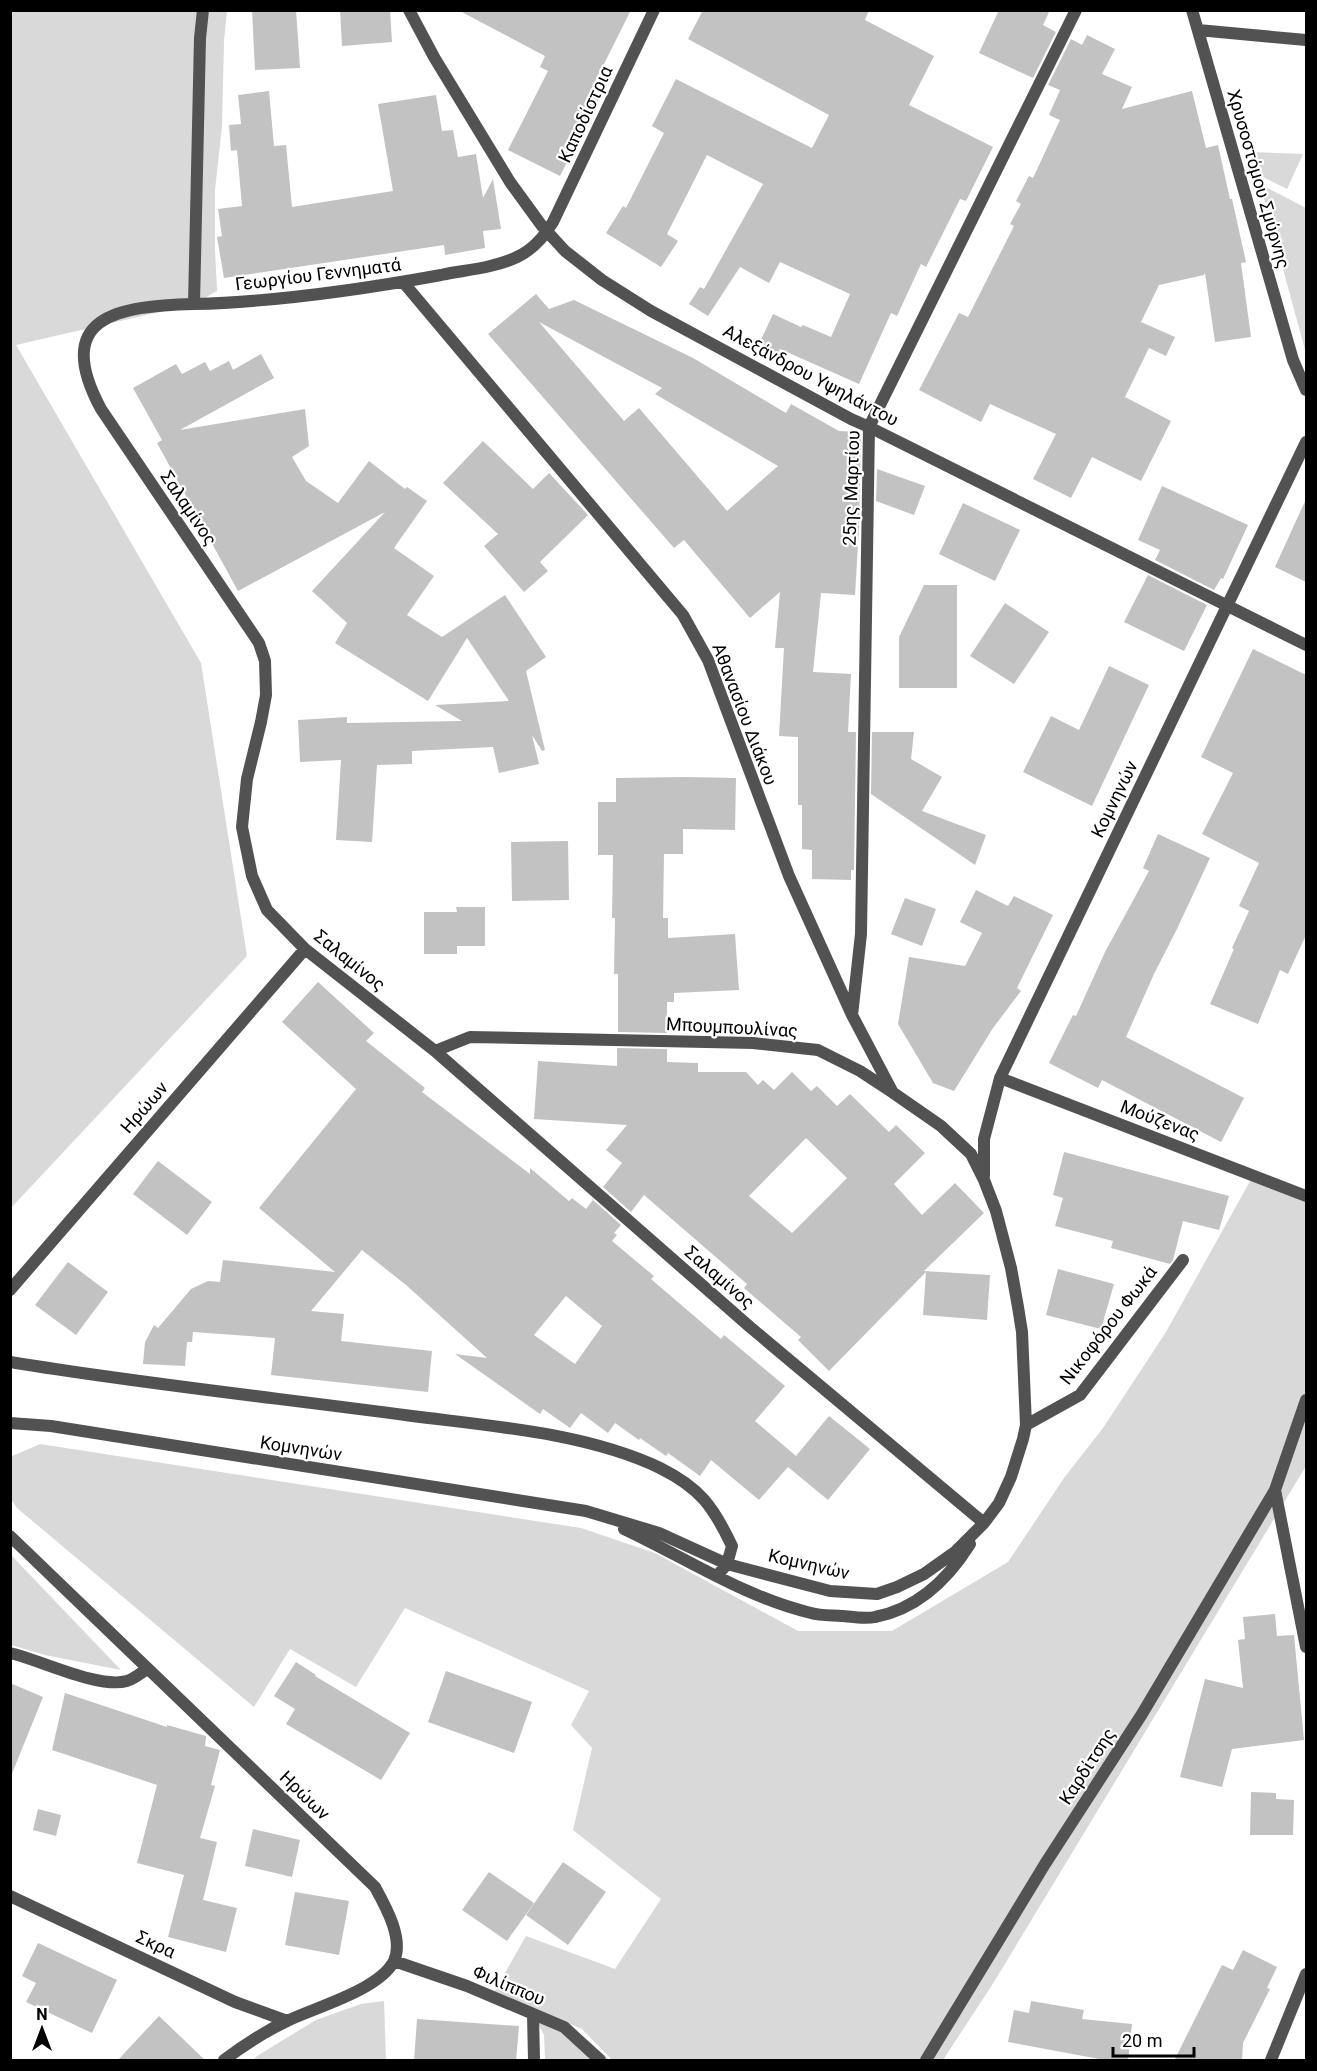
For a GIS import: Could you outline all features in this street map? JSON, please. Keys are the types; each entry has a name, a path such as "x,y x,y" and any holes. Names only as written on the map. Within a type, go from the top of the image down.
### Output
{"street":[{"path":"194,304 200,38 203,10"},
{"name":"Αλεξάνδρου Υψηλάντου","path":"409,10 434,57 510,182 547,231 565,251 582,265 626,296 841,414 1306,645"},
{"name":"Καποδίστρια","path":"547,231 654,10"},
{"name":"25ης Μαρτίου","path":"852,1015 861,934 869,427 1076,10"},
{"name":"Χρυσοστόμου Σμύρνης","path":"1192,10 1293,360 1306,390"},
{"path":"1198,30 1306,40"},
{"name":"Γεωργίου Γεννηματά","path":"194,304 263,301 403,282 484,266 515,258 528,250 547,231"},
{"name":"Αθανασίου Διάκου","path":"403,282 682,615 708,660 789,876 852,1015 892,1092"},
{"name":"Σαλαμίνος","path":"194,304 141,306 109,317 99,323 87,337 83,348 83,366 101,409 259,643 264,661 266,695 247,779 242,827 252,876 267,910 305,949 435,1051 750,1327 984,1523"},
{"name":"Κομνηνών","path":"984,1180 984,1139 1000,1078 1306,442"},
{"name":"Ηρώων","path":"10,1290 305,949"},
{"name":"Μπουμπουλίνας","path":"435,1051 470,1037 753,1043 818,1050 860,1071 941,1126 971,1154 984,1180 996,1211 1011,1269 1022,1332 1026,1425 1011,1477 999,1503 984,1523"},
{"name":"Μούζενας","path":"1000,1078 1306,1196"},
{"name":"Νικοφόρου Φωκά","path":"1026,1425 1080,1395 1183,1260"},
{"path":"10,1362 198,1390 506,1428 607,1447 661,1468 703,1496 719,1518 732,1546 727,1564 717,1576"},
{"name":"Καρδίτσης","path":"926,2061 1027,1893 1142,1714 1275,1490 1306,1400"},
{"name":"Κομνηνών","path":"10,1423 51,1426 586,1511 659,1533 727,1564 830,1591 877,1594 897,1587 924,1574 955,1552 984,1523"},
{"path":"1275,1490 1306,1647"},
{"name":"Κομνηνών","path":"586,1511 770,1601 814,1614 874,1618 906,1607 938,1586 962,1557 984,1523"},
{"name":"Ηρώων","path":"10,1536 375,1887 391,1917 397,1945 393,1961"},
{"path":"10,1653 106,1682 129,1681 147,1669"},
{"name":"Σκρα","path":"10,1896 235,2002 287,2021"},
{"path":"224,2061 246,2044 287,2021 370,1986 393,1961"},
{"name":"Φιλίππου","path":"393,1961 466,1986 564,2027 600,2061"},
{"path":"1272,2061 1306,1974"},
{"path":"533,2014 534,2061"}],"shaded area":[{"path":"11,11 227,11 222,126 215,190 217,291 194,304 16,345 201,663 247,956 11,1208"},
{"path":"1251,152 1303,154 1287,189 1257,174"},
{"path":"1260,184 1306,208 1306,352 1305,350"},
{"path":"1254,1174 1306,1195 1306,1466 994,1982 943,2060 612,2060 582,2029 494,1992 526,1936 615,1969 661,1899 573,1830 592,1748 571,1725 589,1691 405,1608 356,1687 290,1649 254,1707 17,1508 11,1499 10,1457 40,1444 581,1528 655,1553 798,1631 892,1631 1008,1562 1064,1478 1103,1428 1166,1332"},
{"path":"11,1555 121,1670 45,1655 11,1645"},
{"path":"384,2001 386,2060 253,2060 316,2020 361,2004"},
{"path":"533,2014 581,2035 610,2060 545,2060 544,2035"}],"building":[{"path":"252,10 296,10 300,68 255,70"},
{"path":"340,10 390,10 392,42 342,46"},
{"path":"458,10 631,10 590,92 600,97 560,176 508,150 548,71 540,67 545,56"},
{"path":"703,10 869,10 865,20 934,56 909,105 993,147 966,201 960,199 926,267 921,264 897,316 891,313 859,384 780,349 778,353 759,344 773,314 831,337 850,294 780,262 769,283 740,267 708,316 689,304 700,287 704,289 763,184 707,155 667,234 678,241 661,267 606,233 623,206 626,208 664,133 652,126 676,79 812,148 829,115 688,39"},
{"path":"999,10 1050,10 1043,25 1056,32 1033,78 979,53"},
{"path":"1087,35 1115,49 1102,74 1132,87 1122,109 1192,91 1206,148 1218,145 1230,199 1232,199 1246,262 1241,263 1251,337 1215,342 1205,273 1159,285 1141,322 1175,337 1166,356 1149,348 1125,397 1171,421 1141,481 1092,457 1071,498 1033,479 1056,434 990,404 981,422 919,390 959,313 968,317 1014,226 1010,224 1021,204 1016,201 1029,176 1033,178 1060,120 1049,115 1060,90 1048,85 1071,39 1082,45"},
{"path":"269,91 274,146 286,145 292,207 393,191 378,104 436,95 442,131 453,130 458,157 476,154 483,198 493,179 501,229 483,231 485,248 445,255 444,245 224,278 217,237 222,236 218,209 242,206 237,150 231,151 229,125 241,124 238,95"},
{"path":"536,294 549,309 574,300 693,358 786,413 791,404 839,431 861,432 855,595 821,593 813,672 851,674 848,732 856,732 854,870 851,870 851,880 812,879 812,850 802,849 802,805 798,805 798,737 779,736 784,648 775,648 780,592 750,618 684,540 674,548 488,334","holes":["539,322 662,388 655,394 778,466 727,511 639,408 624,421"]},
{"path":"261,354 274,378 180,430 305,409 309,446 292,457 306,481 338,503 369,461 405,489 407,487 427,501 394,548 434,576 407,615 442,637 505,595 546,657 526,671 545,750 542,751 532,735 539,764 499,773 493,747 412,751 412,764 377,765 372,842 336,840 341,760 300,762 298,720 347,717 347,723 462,721 435,705 509,701 467,638 428,701 335,643 347,623 312,591 385,512 238,591 157,443 162,440 133,388 176,364 182,374 205,362 210,371 229,361 233,370"},
{"path":"483,441 533,489 549,473 588,515 540,562 548,571 524,592 484,546 498,534 443,483"},
{"path":"877,469 925,486 914,515 876,501"},
{"path":"1162,486 1248,525 1223,579 1221,578 1214,590 1155,560 1160,550 1138,540"},
{"path":"1306,499 1306,582 1275,567"},
{"path":"963,503 1020,530 995,581 939,554"},
{"path":"1148,575 1207,605 1184,651 1124,622"},
{"path":"924,585 957,585 957,688 899,688 899,637"},
{"path":"1005,603 1049,632 1014,684 970,656"},
{"path":"1253,649 1306,675 1306,935 1288,974 1280,970 1258,1024 1210,1004 1249,911 1239,906 1259,863 1202,834 1233,773 1201,757"},
{"path":"1109,666 1149,685 1092,806 1023,772 1051,716 1079,730"},
{"path":"872,732 914,732 911,759 942,777 922,811 986,835 975,865 871,794"},
{"path":"616,778 736,778 735,830 683,829 683,854 664,854 663,918 668,918 668,938 735,934 739,990 674,993 674,1002 667,1002 667,1033 618,1032 618,974 614,974 615,918 612,918 613,855 598,855 598,802 616,802"},
{"path":"1158,834 1210,858 1126,1037 1244,1098 1221,1142 1102,1080 1098,1088 1049,1063 1073,1015 1076,1016 1105,952 1149,871 1143,868"},
{"path":"568,841 569,900 512,901 511,842"},
{"path":"976,890 1008,906 1014,896 1053,915 1017,988 1021,991 993,1028 954,1091 933,1083 898,1024 909,957 965,966 982,933 960,922"},
{"path":"905,898 936,909 922,946 891,934"},
{"path":"456,907 485,907 485,946 457,946 457,954 424,954 424,912 457,912"},
{"path":"318,982 374,1033 366,1041 425,1088 422,1092 530,1174 530,1168 569,1201 572,1198 586,1209 593,1200 621,1225 614,1233 617,1235 612,1241 654,1276 651,1279 721,1339 724,1335 785,1386 755,1421 796,1456 829,1416 870,1449 828,1500 788,1467 759,1500 711,1460 700,1476 668,1453 666,1456 615,1423 608,1433 581,1413 570,1428 543,1409 540,1414 455,1354 487,1358 406,1285 362,1250 311,1311 344,1314 341,1341 432,1351 428,1392 271,1375 275,1338 193,1332 192,1342 187,1342 185,1366 143,1364 145,1342 154,1325 158,1328 191,1289 208,1281 220,1282 223,1260 335,1272 259,1208 356,1089 282,1022","holes":["566,1296 602,1326 575,1364 534,1335"]},
{"path":"617,1048 667,1049 667,1062 698,1063 698,1072 746,1072 758,1085 763,1080 774,1090 792,1072 811,1091 817,1086 837,1106 850,1094 889,1132 896,1125 925,1153 894,1184 922,1215 955,1183 984,1213 924,1271 990,1275 987,1320 923,1315 926,1272 829,1371 798,1340 801,1337 744,1288 747,1284 644,1195 631,1212 603,1187 622,1163 606,1150 627,1125 534,1119 538,1061 617,1066","holes":["806,1138 847,1178 792,1233 749,1196"]},
{"path":"1064,1152 1229,1196 1219,1230 1183,1221 1170,1264 1111,1248 1113,1241 1055,1226 1063,1198 1053,1195"},
{"path":"158,1161 212,1202 187,1235 133,1194"},
{"path":"68,1262 108,1292 76,1335 35,1305"},
{"path":"1058,1269 1114,1284 1101,1329 1046,1315"},
{"path":"1275,1614 1277,1636 1294,1635 1304,1740 1232,1749 1222,1787 1180,1777 1205,1679 1243,1688 1238,1640 1245,1639 1243,1617"},
{"path":"296,1662 315,1676 410,1733 381,1780 286,1724 295,1709 274,1696"},
{"path":"446,1671 532,1702 514,1753 428,1722"},
{"path":"10,1683 43,1697 11,1776 10,1776"},
{"path":"65,1693 167,1727 167,1725 206,1736 205,1746 220,1750 211,1785 215,1786 200,1838 217,1842 203,1900 237,1908 226,1952 168,1937 184,1875 137,1863 157,1785 52,1750"},
{"path":"1251,1792 1276,1793 1276,1799 1294,1800 1293,1835 1250,1835"},
{"path":"38,1809 61,1815 56,1836 33,1830"},
{"path":"253,1829 300,1840 292,1877 245,1866"},
{"path":"563,1862 606,1892 568,1945 526,1915"},
{"path":"489,1872 534,1903 507,1941 462,1910"},
{"path":"295,1892 349,1901 339,1955 285,1945"},
{"path":"38,1943 117,1980 92,2033 26,2002 36,1983 22,1976"},
{"path":"1243,1950 1277,1967 1267,1988 1270,1989 1243,2043 1242,2061 1174,2061 1222,1965 1233,1970"},
{"path":"1031,2001 1084,2010 1082,2019 1132,2024 1128,2061 1110,2061 1008,2042 1014,2010 1029,2013"},
{"path":"159,2016 206,2061 117,2061"},
{"path":"417,2019 519,2026 516,2061 414,2061"}]}
